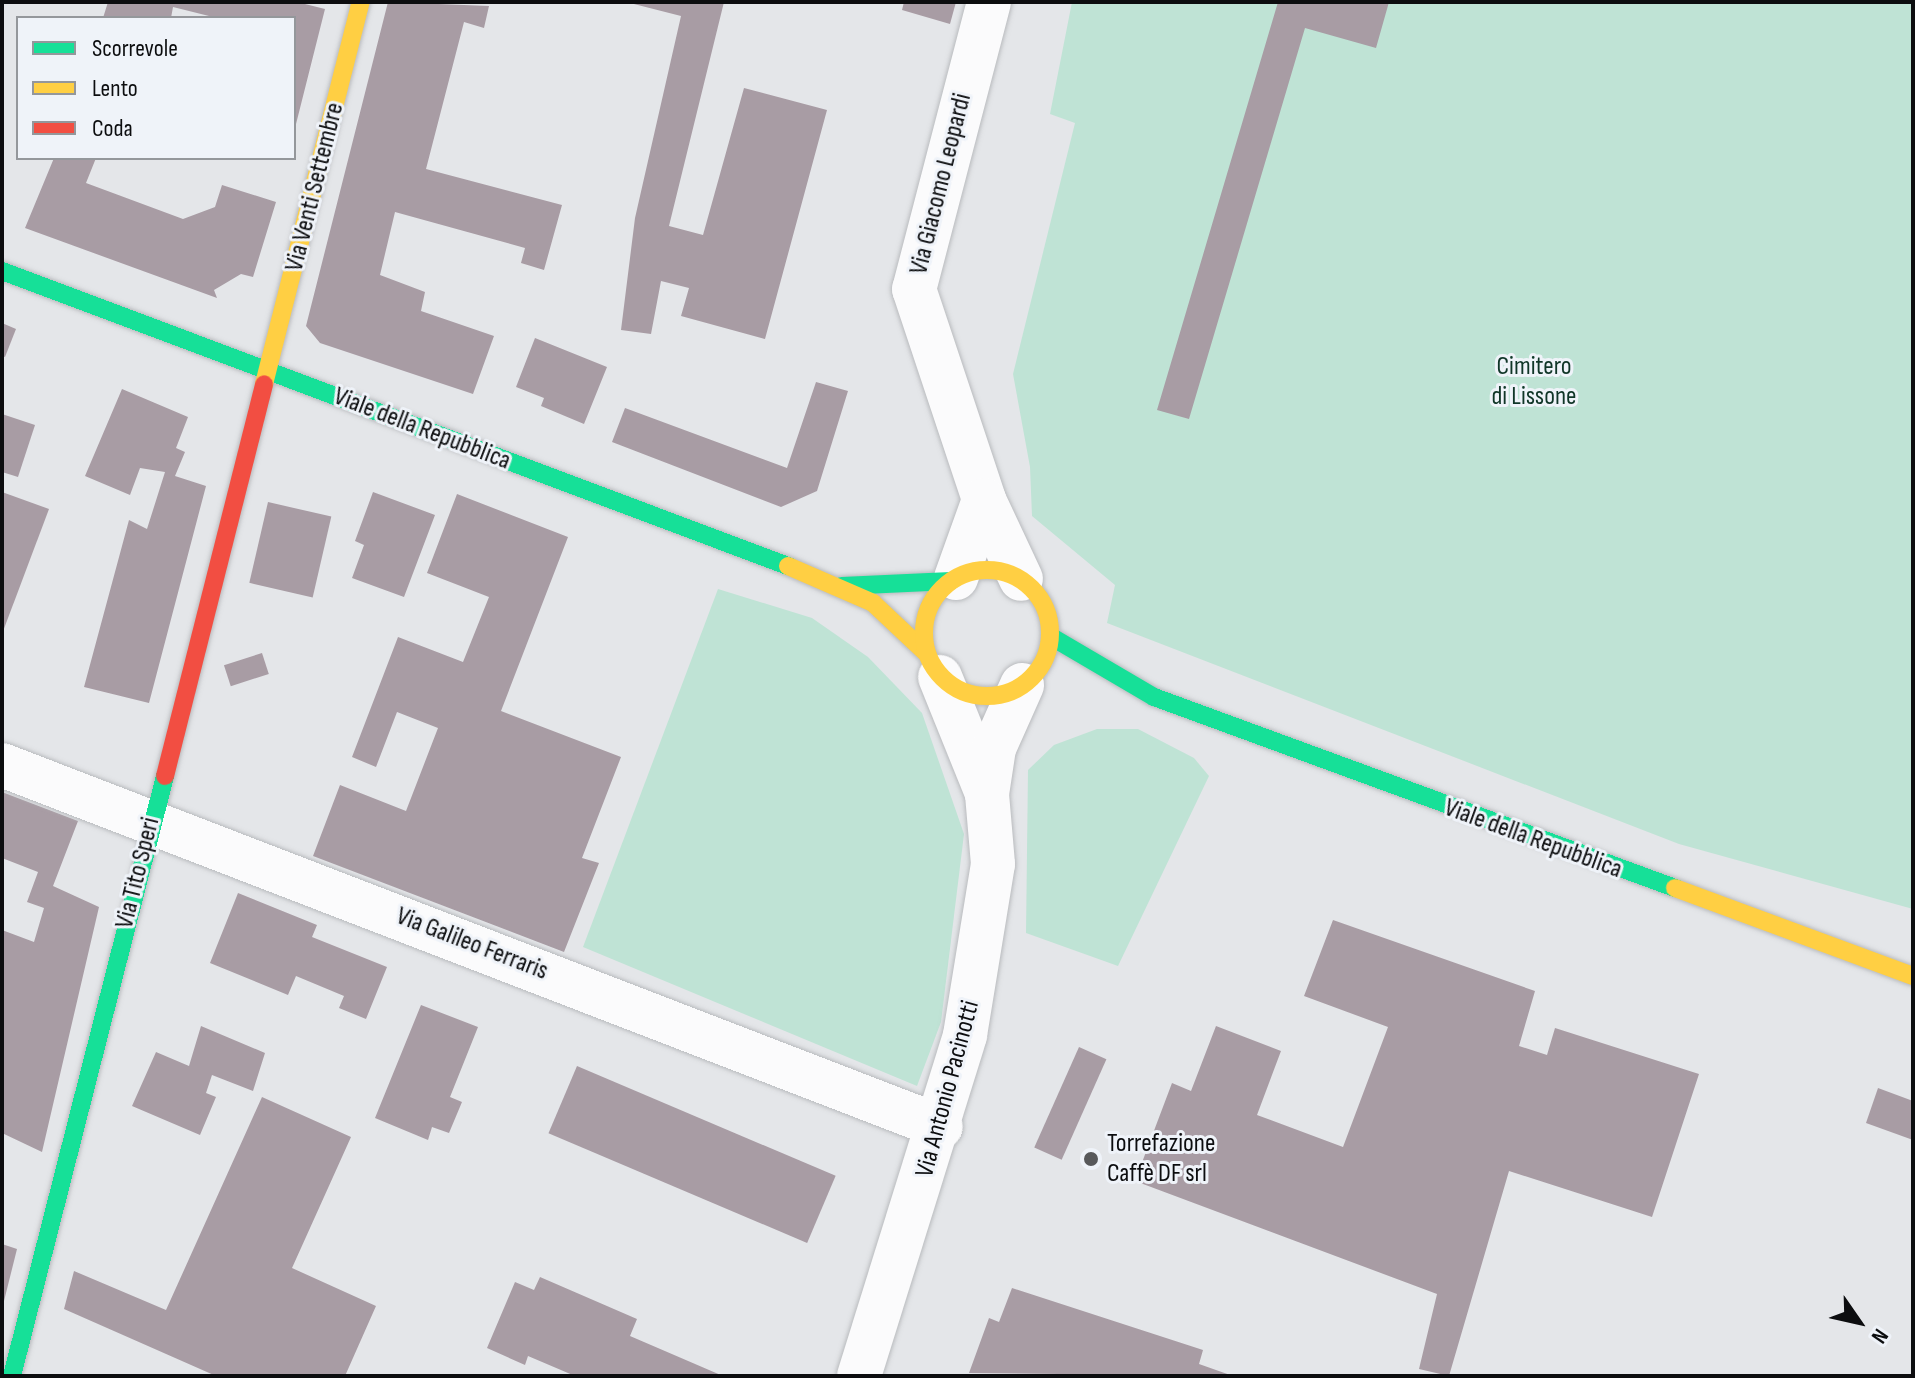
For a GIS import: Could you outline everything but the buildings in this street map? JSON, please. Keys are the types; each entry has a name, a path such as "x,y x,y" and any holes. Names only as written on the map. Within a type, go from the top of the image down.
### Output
{"street":[{"name":"Via Venti Settembre","path":"270,372 361,2"},
{"name":"Via Giacomo Leopardi","path":"989,2 914,273 916,307 984,500 1021,579"},
{"name":"Viale della Repubblica","path":"2,271 842,586 873,603 957,689 987,696 1035,685"},
{"name":"Via Tito Speri","path":"12,1376 151,820 270,372"},
{"path":"933,665 928,610 954,579 984,500"},
{"name":"Viale della Repubblica","path":"842,586 954,579 999,571 1021,579"},
{"path":"1021,579 1037,594 1050,636 1035,685"},
{"name":"Viale della Repubblica","path":"1050,636 1154,697 1913,976"},
{"name":"Via Antonio Pacinotti","path":"933,665 987,794"},
{"name":"Via Antonio Pacinotti","path":"859,1376 941,1127 982,960 993,864 987,794 994,748 1035,685"},
{"name":"Viale della Repubblica","path":"1103,690 1154,697"},
{"name":"Via Galileo Ferraris","path":"2,765 941,1127"}],"green space":[{"name":"Cimitero di Lissone","path":"1072,2 1913,2 1913,909 1679,844 1107,623 1115,585 1032,516 1030,467 1013,374 1075,123 1050,114"},
{"path":"718,589 812,618 868,657 922,713 964,834 941,1022 917,1086 583,947"},
{"path":"1097,729 1138,729 1194,758 1209,776 1118,966 1026,933 1028,770 1054,745"}],"traffic: fast":[{"path":"2,271 788,566"},
{"path":"842,586 951,581"},
{"path":"1050,636 1154,697 1675,888"},
{"path":"12,1376 165,776"}],"traffic: slow":[{"path":"264,384 361,2"},
{"path":"788,566 873,603 926,653"},
{"path":"987,570 1011,575 1031,589 1045,609 1050,633 1045,657 1031,677 1011,691 987,696 963,691 943,677 929,657 924,633 929,609 943,589 963,575 987,570"},
{"path":"1675,888 1913,976"}],"traffic: jam":[{"path":"165,776 264,384"}],"place":[{"name":"Torrefazione Caffè DF srl","path":"1091,1159"}]}
